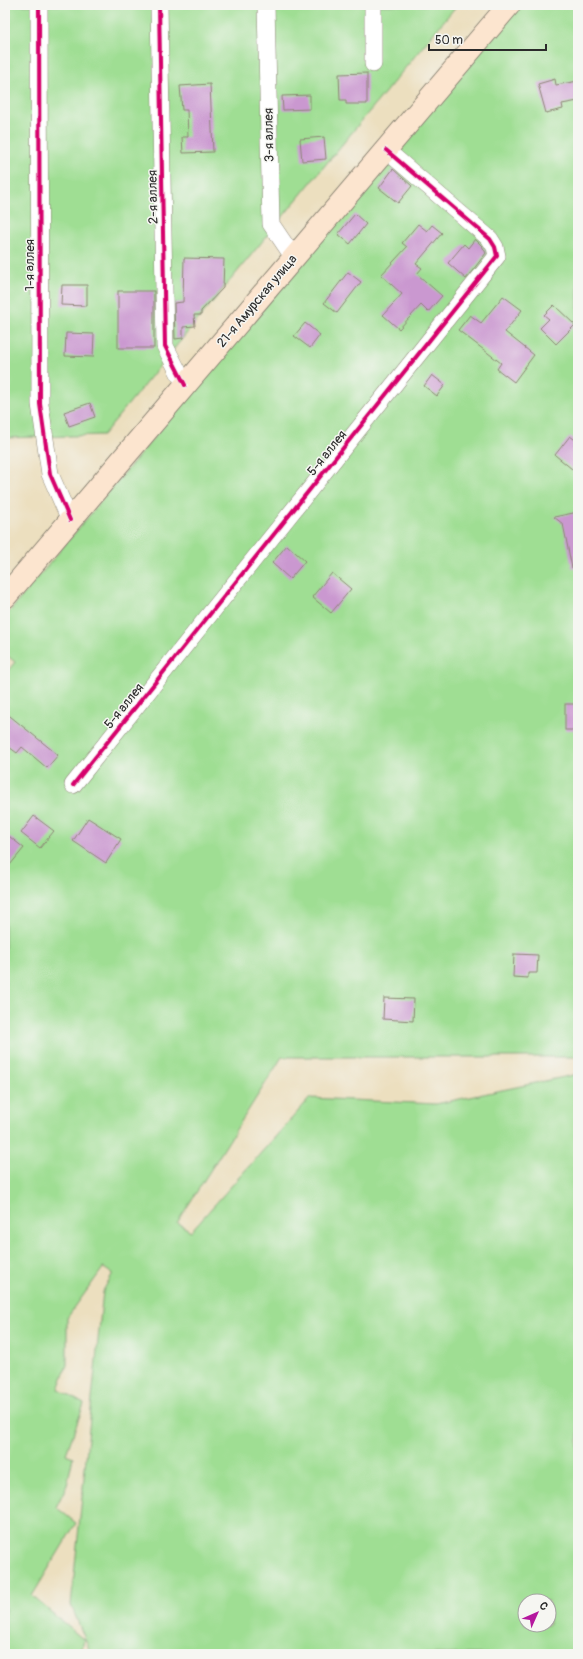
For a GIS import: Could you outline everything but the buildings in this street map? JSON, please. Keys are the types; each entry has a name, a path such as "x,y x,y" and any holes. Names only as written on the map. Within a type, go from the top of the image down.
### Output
{"main road":[{"name":"21-я Амурская улица","path":"5,597 509,5"}],"street":[{"name":"1-я аллея","path":"39,5 40,404 50,474 70,520"},
{"name":"2-я аллея","path":"159,5 165,346 186,385"},
{"name":"3-я аллея","path":"266,5 271,224 294,258"},
{"path":"373,5 373,64"},
{"name":"5-я аллея","path":"73,784 496,256 495,247 490,239 386,150"}],"green space":[{"path":"5,5 457,5 103,435 5,438"},
{"path":"513,5 578,5 578,1057 282,1057 177,1223 191,1231 310,1098 436,1104 578,1074 578,1654 91,1654 71,1605 103,1291 113,1273 103,1268 67,1318 67,1365 58,1389 84,1404 66,1454 73,1457 67,1485 56,1507 76,1523 32,1596 84,1640 81,1654 5,1654 5,674 15,662 5,654 5,617"}],"cycle path":[{"path":"39,5 40,404 50,474 70,520"},
{"path":"159,5 165,346 185,385"},
{"path":"73,785 497,256 495,247 490,239 386,150"}]}
